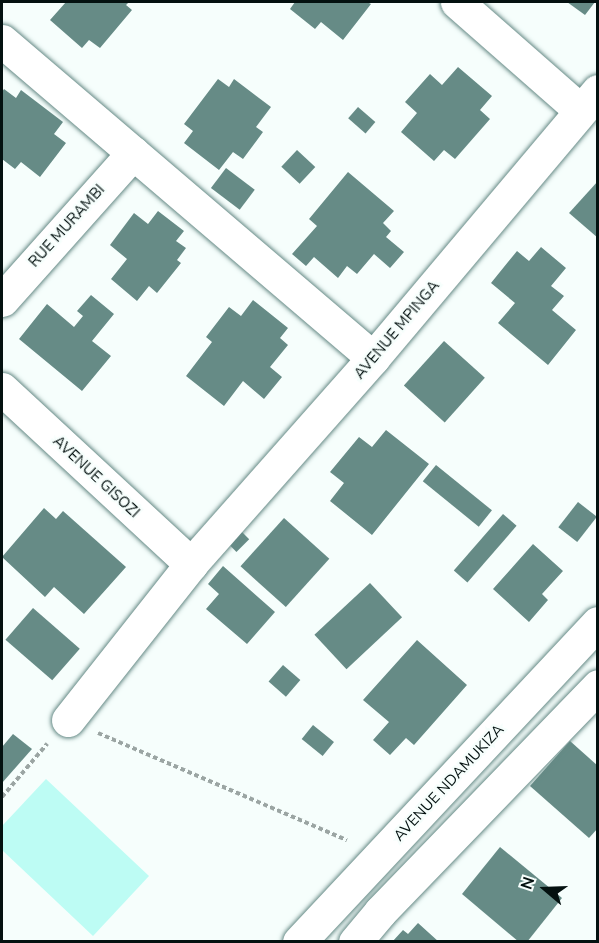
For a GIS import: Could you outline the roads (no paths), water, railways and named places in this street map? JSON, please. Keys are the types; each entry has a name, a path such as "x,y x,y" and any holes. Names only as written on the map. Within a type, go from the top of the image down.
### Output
{"street":[{"path":"457,2 589,101"},
{"path":"2,41 373,358"},
{"name":"AVENUE MPINGA","path":"68,720 191,564 373,358 589,101"},
{"name":"RUE MURAMBI","path":"2,300 133,153"},
{"name":"AVENUE GISOZI","path":"2,389 191,564"},
{"name":"AVENUE NDAMUKIZA","path":"298,942 597,623"},
{"path":"355,942 380,912 597,686"}]}
